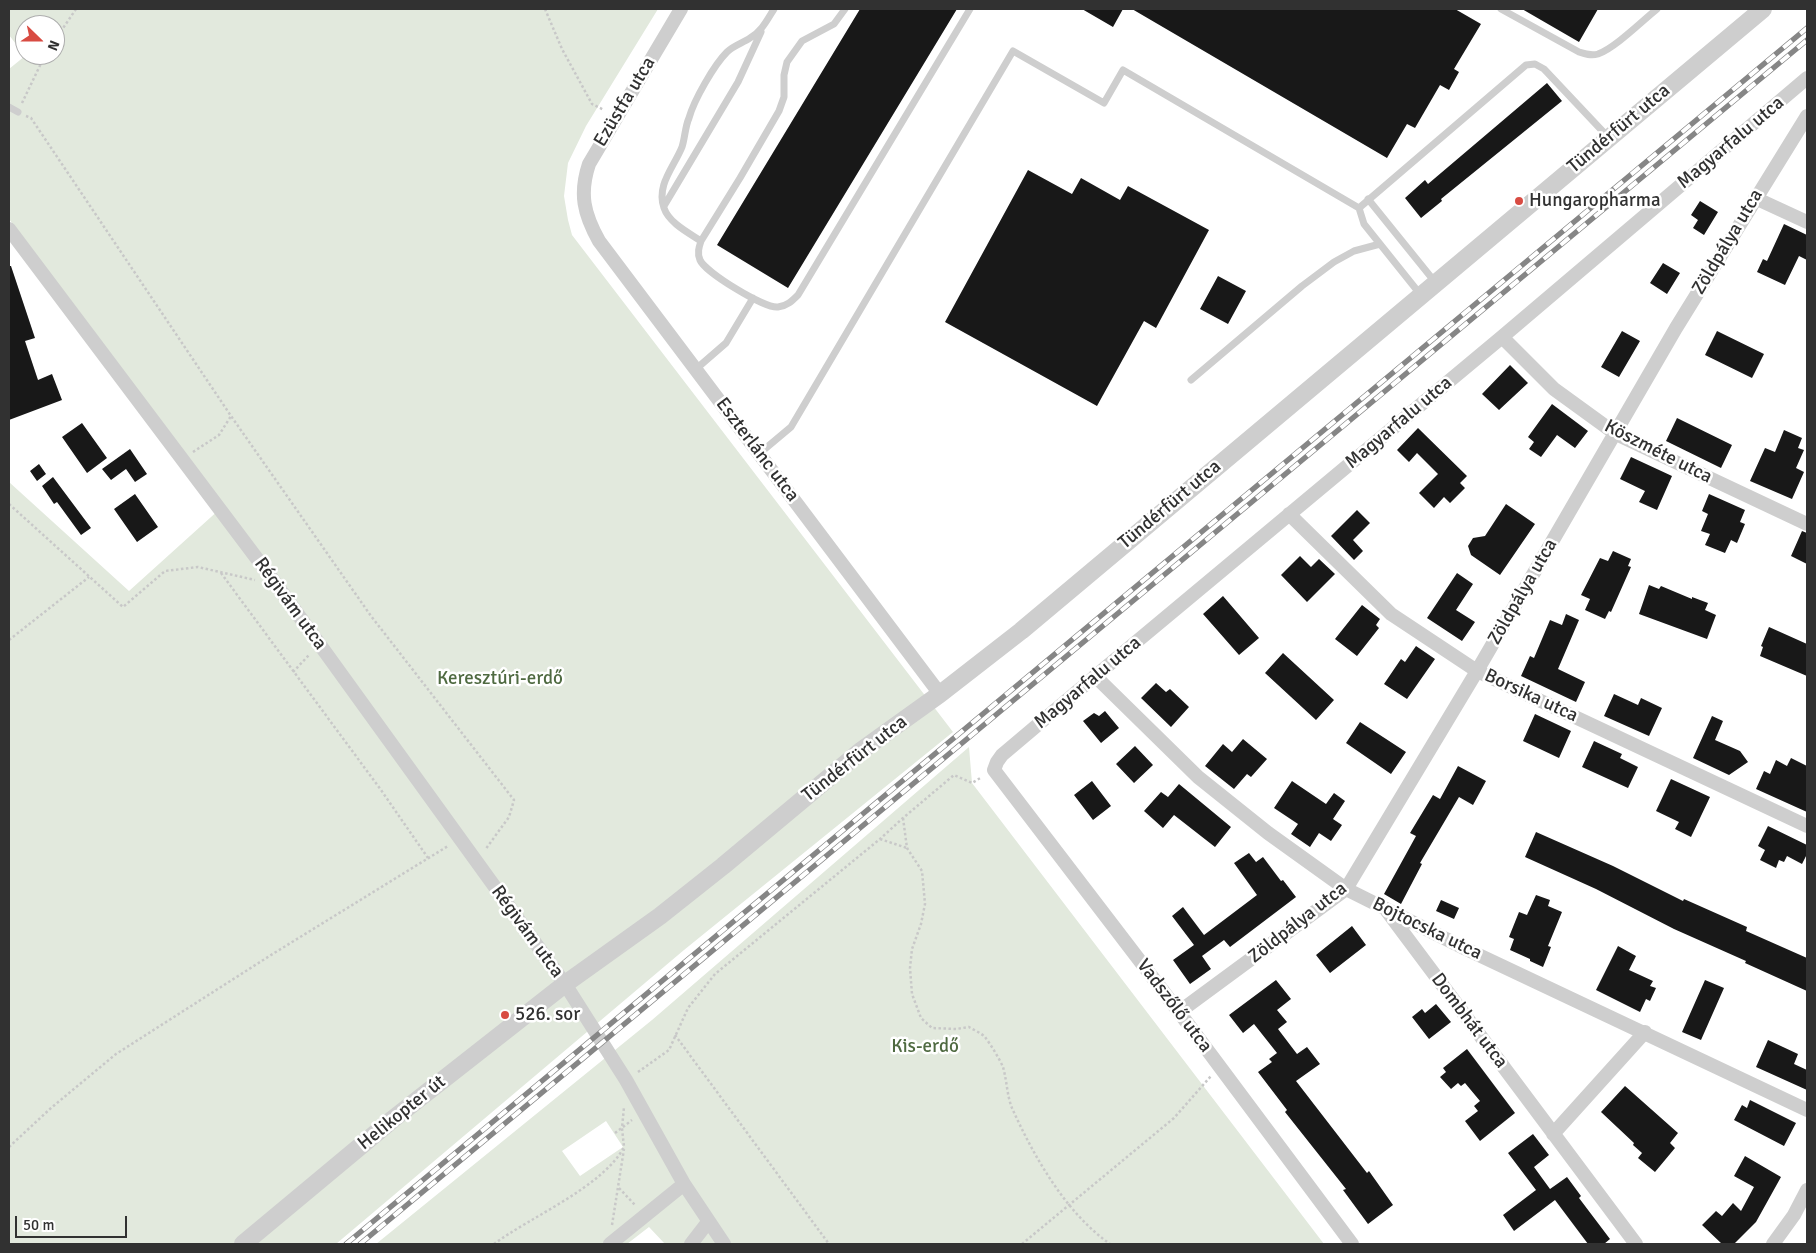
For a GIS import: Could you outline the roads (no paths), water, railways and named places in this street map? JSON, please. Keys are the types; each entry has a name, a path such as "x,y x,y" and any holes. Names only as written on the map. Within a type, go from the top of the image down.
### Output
{"street":[{"name":"Ezüstfa utca","path":"584,201 584,182 589,164 681,9"},
{"name":"Tündérfürt utca","path":"565,984 660,916 862,750 940,694 1021,630 1763,9"},
{"name":"Magyarfalu utca","path":"994,770 1002,755 1502,337 1807,78"},
{"name":"Zöldpálya utca","path":"1179,1012 1346,889 1477,671 1676,328 1807,116"},
{"path":"1755,198 1807,222"},
{"name":"Eszterlánc utca","path":"584,201 591,226 599,241 940,694"},
{"name":"Régivám utca","path":"9,229 276,584 565,984"},
{"name":"Köszméte utca","path":"1502,337 1554,389 1616,434 1807,524"},
{"name":"Borsika utca","path":"1289,514 1391,614 1477,671 1807,826"},
{"name":"Bojtocska utca","path":"1095,676 1198,777 1268,833 1346,889 1466,949 1807,1110"},
{"name":"Vadszőlő utca","path":"994,770 1179,1012 1352,1244"},
{"name":"Dombhát utca","path":"1385,908 1636,1244"},
{"path":"565,984 626,1080 684,1184 724,1244"},
{"name":"Helikopter út","path":"242,1244 394,1119 565,984"},
{"path":"1553,1134 1645,1032"},
{"path":"610,1244 684,1184"},
{"path":"1773,1244 1794,1215 1807,1190"},
{"path":"692,1244 708,1222"}],"lane":[{"path":"664,207 738,82 762,29 774,9"},
{"path":"845,9 834,24 802,41 787,62 784,75 784,97 779,111 701,241 698,251 700,260 708,271 764,304 777,307 789,304 798,296 970,9"},
{"path":"1501,9 1579,52 1598,54 1609,48 1657,9"},
{"path":"701,241 682,228 667,214 664,207 663,190 666,176 681,149 693,104 720,61 728,51 762,29"},
{"path":"760,453 792,427 1013,51 1104,103 1123,70 1359,208 1364,224 1421,295"},
{"path":"1359,208 1526,65 1535,64 1544,69 1610,138"},
{"path":"9,107 18,112"},
{"path":"1368,200 1436,282"},
{"path":"1191,380 1302,286 1334,262 1354,251 1380,244"},
{"path":"696,368 726,343 753,298"}],"railway":[{"path":"346,1244 1807,28"},
{"path":"360,1244 1807,40"}],"place":[{"name":"Hungaropharma","path":"1519,201"},
{"name":"526. sor","path":"505,1015"}],"park label":[{"name":"Keresztúri-erdő","path":"500,679"},
{"name":"Kis-erdő","path":"925,1047"}]}
